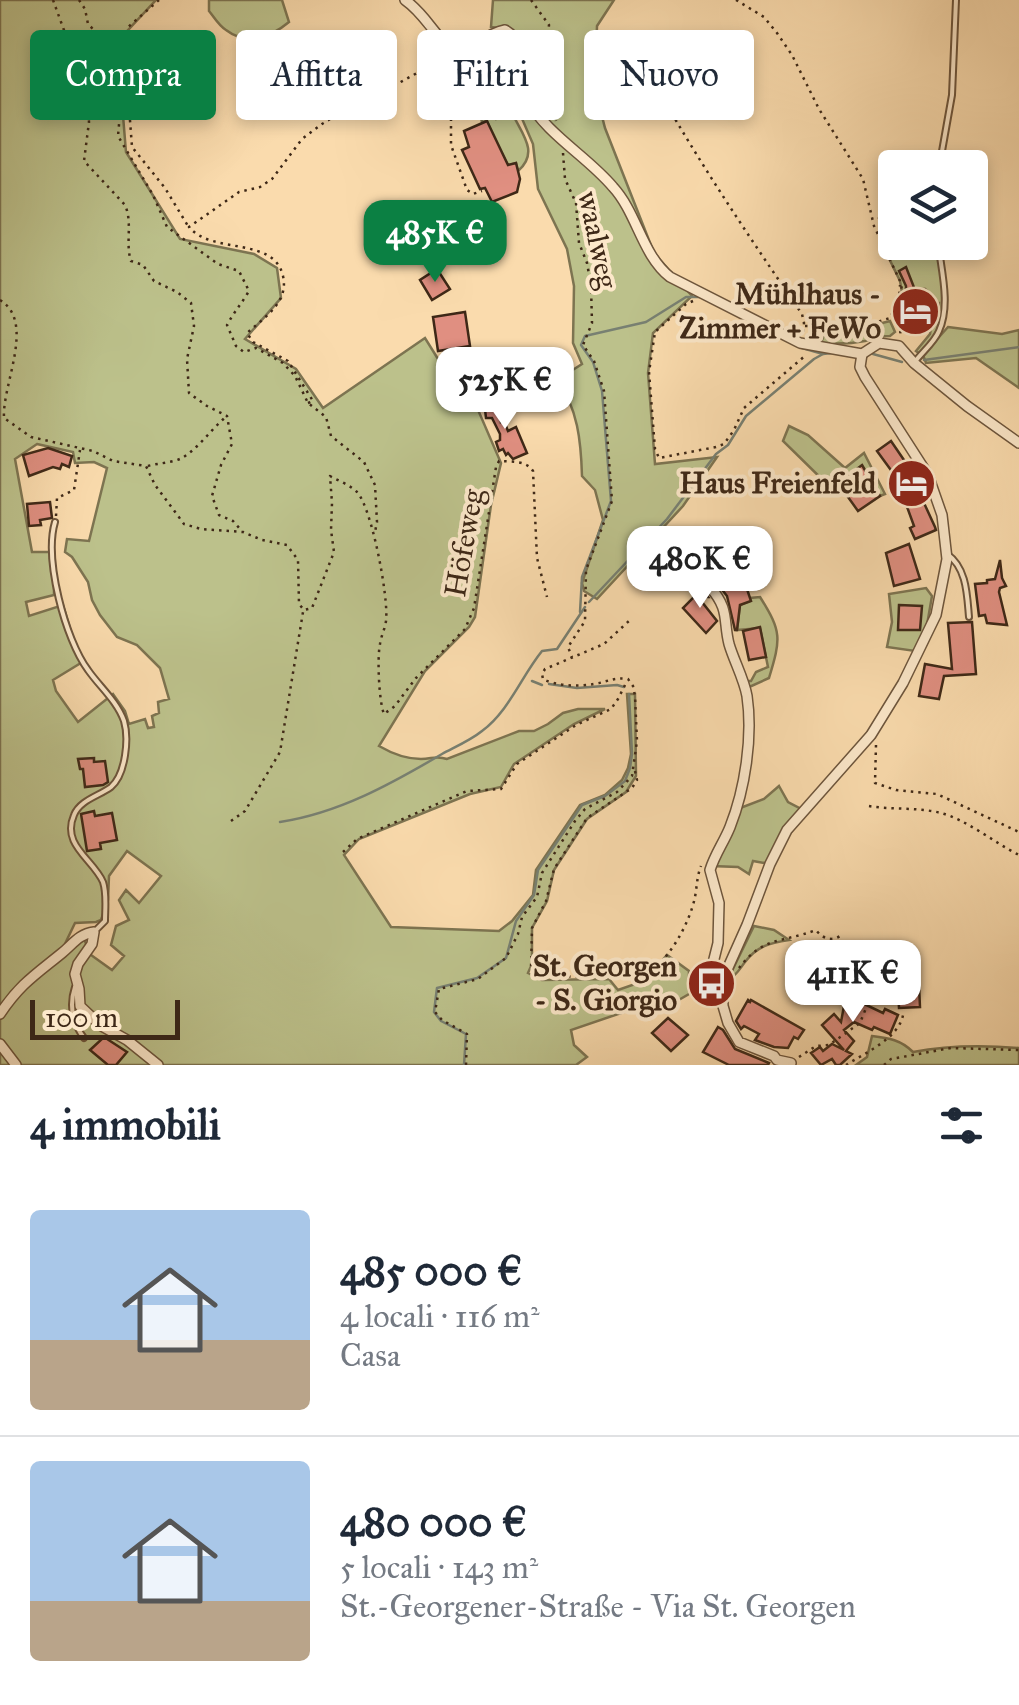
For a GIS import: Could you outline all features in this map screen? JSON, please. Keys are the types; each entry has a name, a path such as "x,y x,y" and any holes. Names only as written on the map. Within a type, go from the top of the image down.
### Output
{"street":[{"path":"405,0 435,30"},
{"path":"544,120 613,186 658,268 670,277 800,343 862,354 878,343 899,346 967,406 1019,443"},
{"path":"791,1063 777,1063 774,1056 739,1042 722,1006 722,980 788,830 871,735 896,696 931,626 947,554 935,490 919,458 860,368 862,354"},
{"path":"710,587 728,618 726,632 745,690 748,720 744,770 735,810 710,870 719,904 712,971 722,980"},
{"path":"0,1014 30,977 82,934 94,932 92,944 75,974 80,1006 100,1025 158,1065"},
{"path":"0,1044 16,1065"}],"lane":[{"path":"942,150 952,95 956,0"},
{"path":"914,363 939,332 942,321 940,260"},
{"path":"55,522 51,536 63,616 78,656 119,711 125,730 123,762 117,778 79,808 72,823 75,845 104,886 104,921 94,932"},
{"path":"947,554 953,557 966,581 969,617"},
{"path":"76,982 72,1012 84,1038"}],"path":[{"path":"53,0 86,76 89,122 84,161 125,206 131,261 143,265 154,281 191,303 194,326 187,359 189,393 226,416"},
{"path":"79,0 88,24 106,47 107,68 118,97 118,136 167,226 218,264 238,272 249,291 227,325 236,346 244,352 256,348 283,363 296,376 308,403 326,416 331,436 364,462 375,484 375,534"},
{"path":"159,0 127,28 124,41 132,148 165,188 197,238 254,250 274,258 281,268 284,296 247,333 253,342 288,362 313,401 308,403"},
{"name":"waalweg","path":"531,0 550,25 545,62 563,141 564,179 576,203 579,243 587,262 592,322 582,345 594,362 604,391 612,501 586,570 585,620 568,646 572,659"},
{"path":"736,0 764,17 792,55 819,110 863,180 874,226 903,294 899,346"},
{"path":"189,228 239,192 260,187 272,179 302,139 322,124 417,76"},
{"path":"451,120 451,145 467,190 473,194 482,192"},
{"path":"676,120 802,314 800,343"},
{"path":"804,326 857,328 890,318 899,300 900,281"},
{"path":"0,300 10,306 18,328 10,386 3,402 4,418 31,437 146,466 180,459 226,416"},
{"path":"700,301 686,304 655,332 650,372 658,458 724,444 744,408 814,347"},
{"path":"226,416 232,444 212,496 219,515 233,521 242,532"},
{"path":"55,522 57,498 74,490 81,449"},
{"name":"Höfeweg","path":"375,534 386,618 379,648 379,703 384,714 396,706 416,678 469,622 499,461 524,464 533,471 537,558 547,598"},
{"path":"146,466 184,524 242,532 287,545 298,560 300,604 304,610 280,752 246,811 231,821"},
{"path":"304,610 312,608 334,552 330,476 356,491 375,534"},
{"path":"628,679 612,678 584,685 546,682 542,677 545,669 604,644 630,620"},
{"path":"628,679 635,696 637,780 632,788 587,818 554,870 546,901 532,928 531,969 546,977 600,976 622,970 647,976"},
{"path":"342,852 357,839 467,792 500,790 516,764 611,709 628,679"},
{"path":"871,735 876,745 875,784 937,794 1019,832"},
{"path":"466,1065 467,1034 442,1020 436,1012 438,989 478,979 506,958 522,917 537,896 542,873 575,821 585,810 618,792 635,768"},
{"path":"869,806 938,812 1019,855"},
{"path":"637,980 647,976 680,936 705,858"},
{"path":"722,980 735,974 756,949 771,941 816,930 828,939 840,936"},
{"path":"791,1063 816,1046 829,1045 860,1022 876,974"},
{"path":"846,1065 895,1034 904,1014"},
{"path":"884,1065 891,1058 951,1048 1019,1050"}],"green space":[{"path":"0,0 156,0 128,30 30,30 30,120 123,120 126,152 180,239 254,254 277,268 281,298 245,339 296,369 323,408 425,338 438,359 479,349 496,379 469,389 501,463 475,617 425,671 379,746 410,758 447,759 519,731 534,731 563,713 605,709 574,724 514,764 501,787 470,794 359,839 344,855 391,927 499,931 533,895 536,870 580,805 605,795 622,780 631,754 627,694 635,694 636,776 626,792 587,819 554,870 547,901 532,928 532,964 528,973 542,980 609,979 618,990 644,981 667,955 689,971 689,977 708,979 708,983 651,1016 627,1011 571,1030 574,1045 587,1057 576,1065 0,1065","holes":["37,444 73,452 75,463 94,462 107,468 89,541 67,539 65,552 88,582 92,600 117,637 137,645 160,668 169,699 158,702 159,713 152,716 154,727 148,728 145,719 129,724 113,694 78,722 56,691 53,680 84,661 63,605 29,616 26,602 54,595 54,552 32,552 15,459","127,851 161,876 139,903 126,890 119,900 129,920 116,926 111,945 124,956 112,970 91,955 84,939 63,948 75,923 101,920 108,900 109,876"]},
{"path":"209,0 282,0 289,22 278,30 236,30 236,36 223,28 209,11"},
{"path":"493,0 614,0 597,30 584,30 584,120 603,120 654,253 692,296 653,333 648,373 655,464 717,457 683,506 597,599 584,591 582,583 603,520 595,490 582,476 574,414 557,380 582,364 573,343 574,286 567,249 538,189 533,144 523,120 564,120 564,30 491,27"},
{"path":"482,120 516,120 528,151 518,171 516,163 508,165 487,121"},
{"path":"890,260 940,260 944,287 942,321 931,343 920,354 916,351 930,334 939,303 933,303 932,295 924,289 906,291 904,304 900,281"},
{"path":"890,321 895,332 890,336 854,343 821,343 826,329 859,329"},
{"path":"948,327 1002,334 1019,330 1019,388 976,358 926,363 923,355"},
{"path":"789,426 808,435 845,468 864,453 885,494 880,496 862,466 839,482 841,487 831,488 783,441"},
{"path":"926,588 932,596 927,625 915,651 887,647 892,622 889,594"},
{"path":"760,597 776,627 776,653 769,678 747,688 747,681 756,672 768,667 760,628 737,630 740,605"},
{"path":"779,786 788,802 805,811 770,864 753,861 749,874 738,867 712,866 735,810 764,799"},
{"path":"754,926 774,930 789,940 759,949 727,981"},
{"path":"872,1036 894,1040 913,1052 966,1046 1019,1048 1019,1065 856,1065 867,1057"}],"building":[{"path":"487,121 508,165 516,163 520,179 517,192 492,202 485,188 480,189 462,150 469,147 464,131"},
{"path":"906,267 915,290 925,289 929,293 927,331 907,331 906,286 899,271"},
{"path":"437,269 450,289 432,300 420,280"},
{"path":"465,312 470,346 438,351 433,317"},
{"path":"500,400 501,422 508,431 516,427 527,453 513,459 503,449 499,451 496,442 500,434 492,418 486,418 484,401"},
{"path":"891,441 921,485 913,490 919,505 924,503 936,530 915,539 906,504 892,480 896,477 877,451"},
{"path":"48,448 72,456 69,467 62,464 60,469 53,467 29,476 23,455"},
{"path":"862,465 880,496 858,511 838,483"},
{"path":"50,502 52,518 29,526 27,504"},
{"path":"909,544 920,579 894,586 886,553"},
{"path":"1000,560 1006,586 999,592 1007,625 987,623 985,615 979,616 975,584 995,579"},
{"path":"712,561 722,580 742,574 751,601 740,605 737,630 727,596 704,566"},
{"path":"702,589 708,597 698,597 717,621 706,633 683,608 695,596 693,590"},
{"path":"899,605 922,606 920,630 898,630"},
{"path":"972,622 976,674 944,676 939,699 919,696 925,664 952,669 948,623"},
{"path":"760,627 766,657 749,660 743,631"},
{"path":"94,758 94,762 105,761 108,782 85,787 78,759"},
{"path":"94,811 95,816 112,813 117,840 100,843 101,849 87,851 81,814"},
{"path":"862,980 874,987 864,1004 898,1015 890,1034 854,1022 844,1030 854,1041 846,1051 852,1054 840,1065 832,1059 821,1065 811,1053 820,1047 823,1051 832,1044 844,1050 822,1025 834,1014 841,1022 844,1006"},
{"path":"919,985 920,1007 899,1008 898,986"},
{"path":"748,1000 804,1030 788,1048 755,1040 759,1034 744,1026 741,1029 736,1021"},
{"path":"668,1018 688,1035 671,1051 652,1033"},
{"path":"718,1027 735,1049 768,1065 729,1065 703,1052"},
{"path":"104,1037 127,1052 116,1065 108,1065 90,1050"}],"waterway":[{"path":"580,612 582,577 611,501 602,391 593,362 581,345 585,336 646,322 686,297 701,297"},
{"path":"924,360 1019,347"},
{"path":"802,348 823,354"},
{"path":"589,602 667,519 716,454 728,445 746,416 814,359 832,353"},
{"path":"873,354 902,362"},
{"path":"280,822 323,812 364,796 478,734 500,714 542,651 557,649 585,607"},
{"path":"532,681 542,685"},
{"path":"549,684 624,687"},
{"path":"464,1065 466,1034 441,1021 434,1012 437,988 477,978 506,958 516,921 534,895 538,870 582,805 605,796 625,781 632,754 629,694"}],"place":[{"name":"Mühlhaus - Zimmer + FeWo","path":"916,311"},
{"name":"Haus Freienfeld","path":"911,483"},
{"name":"St. Georgen - S. Giorgio","path":"712,983"}]}
